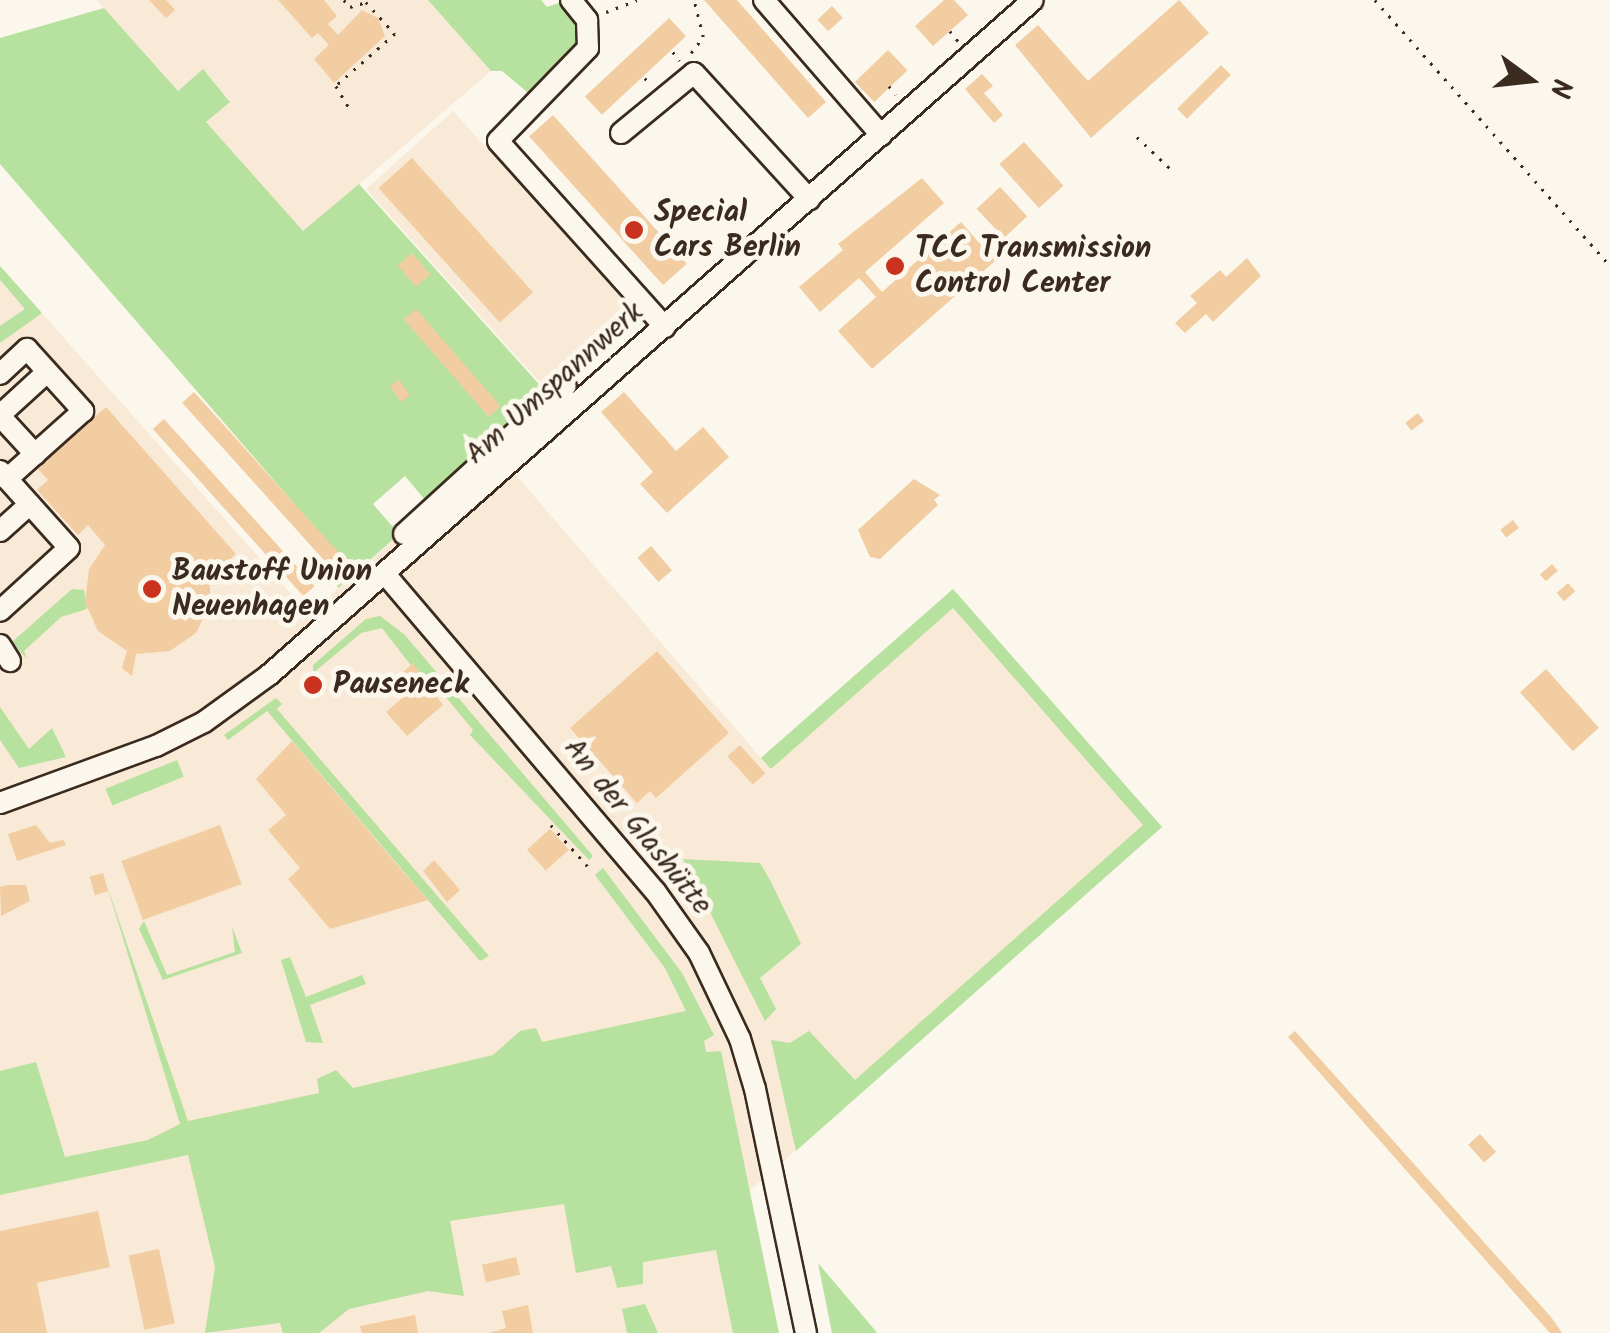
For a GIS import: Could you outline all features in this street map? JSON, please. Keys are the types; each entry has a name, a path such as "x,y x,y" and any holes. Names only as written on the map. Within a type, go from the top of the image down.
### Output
{"street":[{"path":"571,0 587,20 582,59 498,141 665,327"},
{"path":"764,0 881,135"},
{"name":"Am Umspannwerk","path":"0,803 126,760 204,722 386,574 1032,0"},
{"path":"621,132 694,73 809,199"},
{"path":"0,374 27,349 82,411 5,483 30,504 69,548 0,611"},
{"path":"35,454 0,415 47,372"},
{"path":"404,534 566,386"},
{"path":"0,531 30,504"},
{"name":"An der Glashütte","path":"386,574 656,891 706,966 755,1089 806,1333"}],"path":[{"path":"344,0 350,7 366,2 395,34 336,86 350,109"},
{"path":"587,20 638,0"},
{"path":"667,74 702,44 694,0"},
{"path":"1375,0 1610,266"},
{"path":"950,32 965,48"},
{"path":"673,52 681,62"},
{"path":"645,78 652,86"},
{"path":"1137,137 1176,173"},
{"path":"551,825 592,870"}],"shaded area":[{"path":"97,0 429,0 491,71 303,232 206,122 230,101 203,69 178,92"},
{"name":"Special Cars Berlin","path":"453,111 632,309 545,388 366,189"},
{"path":"0,266 309,614 399,534 422,559 514,473 761,758 953,589 1162,827 738,1201 766,1333 0,1333"}],"green space":[{"path":"428,0 541,0 547,7 567,0 584,40 533,97 502,71 491,71"},
{"path":"104,8 178,91 203,69 230,102 206,122 303,231 359,184 546,392 430,506 405,476 373,504 399,534 338,588 332,571 343,560 0,164 0,38"},
{"path":"0,266 42,313 0,343 0,326 25,309 0,280"},
{"path":"72,589 84,590 87,609 61,617 24,651 27,659 12,642"},
{"path":"953,589 1162,827 796,1151 771,1040 790,1043 809,1031 855,1080 1143,825 953,608 771,769 761,758"},
{"path":"380,616 404,634 593,856 589,860 470,735 473,730 439,689 433,694 382,628 361,633 313,673 313,665 366,619"},
{"path":"276,698 282,704 277,709 489,956 480,961 267,711 228,740 224,735"},
{"path":"0,707 29,749 52,728 66,757 19,768 0,740"},
{"path":"177,760 184,777 112,806 106,789"},
{"path":"683,859 760,863 771,882 801,944 760,978 776,1009 765,1021"},
{"path":"603,868 682,973 714,1035 704,1041 706,1052 721,1051 779,1333 733,1333 716,1250 643,1262 643,1284 617,1288 611,1266 576,1273 564,1204 450,1221 464,1296 428,1291 349,1309 319,1333 283,1333 280,1323 205,1333 215,1267 188,1155 0,1195 0,1071 36,1062 65,1157 148,1140 180,1124 106,883 188,1121 319,1093 317,1079 336,1070 353,1088 493,1055 520,1031 536,1028 542,1042 686,1011 665,968 595,875"},
{"path":"144,921 167,975 235,952 232,927 242,953 163,980 139,929"},
{"path":"290,957 306,997 362,975 366,984 310,1005 323,1043 306,1042 281,960"},
{"path":"818,1263 874,1329 877,1333 832,1333"},
{"path":"645,1304 658,1333 627,1333 622,1309"}],"building":[{"path":"149,0 166,0 175,10 166,18"},
{"path":"278,0 324,0 337,16 328,24 338,35 362,10 378,18 385,36 334,83 314,59 329,45 318,33 312,38"},
{"path":"704,0 737,0 826,102 808,118"},
{"path":"944,0 954,0 968,15 933,46 915,26"},
{"path":"1179,0 1209,33 1091,138 1015,45 1038,25 1088,81"},
{"path":"832,6 843,18 828,31 817,20"},
{"path":"669,18 686,36 602,115 585,96"},
{"path":"888,50 907,70 874,102 855,82"},
{"path":"1221,65 1231,75 1187,119 1177,109"},
{"path":"982,74 993,86 984,93 1003,115 994,123 965,89"},
{"path":"553,115 687,264 663,285 529,136"},
{"path":"1024,142 1063,186 1039,208 999,164"},
{"path":"412,158 533,293 500,323 379,188"},
{"path":"922,178 944,203 865,272 882,292 961,222 995,261 872,369 838,331 876,297 859,278 820,312 799,287 843,250 838,244"},
{"path":"1000,187 1027,216 1004,238 977,209"},
{"path":"412,253 430,274 416,287 398,265"},
{"path":"1247,258 1261,276 1213,322 1206,314 1185,333 1175,323 1197,303 1190,296 1220,270 1226,277"},
{"path":"416,309 501,406 489,417 404,319"},
{"path":"399,380 410,396 401,402 390,386"},
{"path":"194,392 345,559 333,570 182,403"},
{"path":"624,392 676,451 703,427 729,457 667,513 640,484 653,472 601,412"},
{"path":"106,407 236,554 210,578 210,604 196,633 170,651 136,654 132,676 122,668 127,651 98,631 85,602 89,569 105,545 88,525 78,535 37,490 48,480 37,468"},
{"path":"1418,413 1424,421 1411,431 1405,423"},
{"path":"164,419 315,586 303,596 153,429"},
{"path":"914,479 940,495 934,500 938,505 880,559 870,557 858,530"},
{"path":"1513,520 1519,528 1506,538 1500,530"},
{"path":"651,546 672,570 658,582 637,558"},
{"path":"1552,564 1558,571 1546,581 1540,574"},
{"path":"1568,583 1575,591 1564,601 1557,593"},
{"path":"657,651 729,733 656,798 650,791 637,803 570,728"},
{"path":"413,663 443,705 407,736 386,712 415,687 402,673"},
{"path":"1546,669 1599,728 1573,751 1520,692"},
{"name":"Pauseneck","path":"311,671 327,690 316,700 300,681"},
{"path":"292,741 428,900 330,929 288,879 300,868 268,830 286,815 256,779"},
{"path":"740,745 765,773 753,785 727,756"},
{"path":"36,825 50,843 63,840 66,845 17,861 8,834"},
{"path":"220,825 242,884 143,920 121,861"},
{"path":"550,829 569,850 546,871 527,850"},
{"path":"434,860 460,890 447,902 423,871"},
{"path":"103,873 108,891 95,895 90,877"},
{"path":"26,885 30,901 1,916 0,887"},
{"path":"1295,1031 1562,1333 1550,1333 1288,1037"},
{"path":"1480,1134 1496,1152 1484,1163 1468,1145"},
{"path":"98,1211 110,1267 37,1283 47,1333 0,1333 0,1231"},
{"path":"159,1249 175,1323 144,1330 129,1255"},
{"path":"516,1257 520,1275 486,1282 482,1265"},
{"path":"528,1305 533,1333 489,1333 506,1328 502,1311"},
{"path":"415,1315 418,1333 362,1333 360,1326"}],"place":[{"name":"Special Cars Berlin","path":"634,230"},
{"name":"TCC Transmission Control Center","path":"895,266"},
{"name":"Baustoff Union Neuenhagen","path":"152,589"},
{"name":"Pauseneck","path":"313,685"}]}
